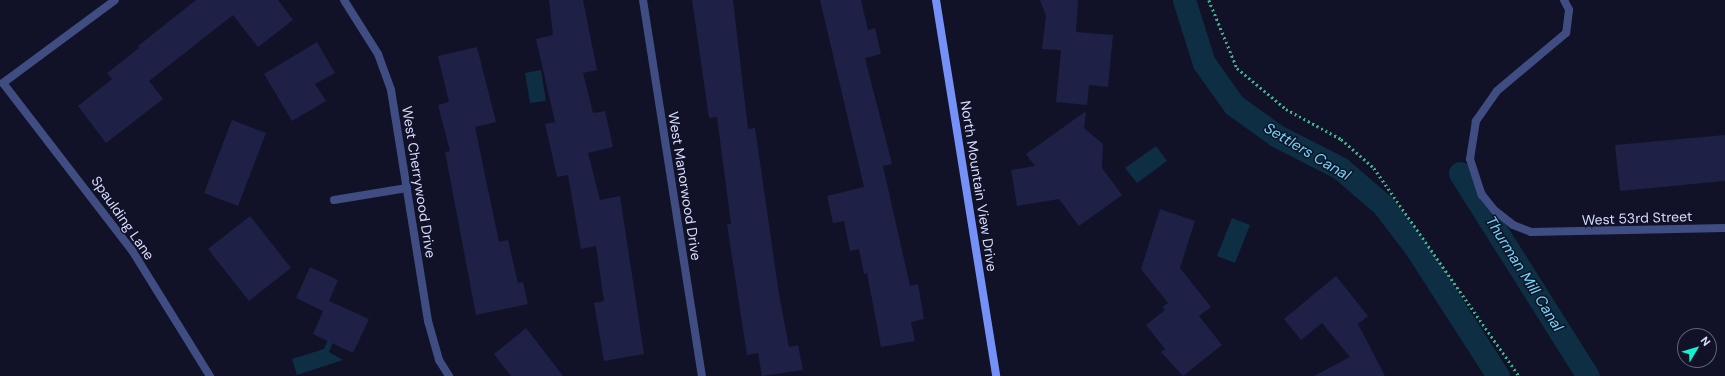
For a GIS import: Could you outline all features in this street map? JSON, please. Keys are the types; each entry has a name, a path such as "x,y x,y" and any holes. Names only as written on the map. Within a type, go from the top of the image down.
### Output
{"main road":[{"name":"North Mountain View Drive","path":"936,0 996,376"}],"street":[{"name":"Spaulding Lane","path":"115,0 3,83 133,252 210,376"},
{"name":"West Cherrywood Drive","path":"344,0 374,47 391,90 428,321 439,360 449,376"},
{"name":"West Manorwood Drive","path":"643,0 702,376"},
{"name":"West 53rd Street","path":"1564,0 1570,22 1559,41 1486,103 1470,138 1473,176 1494,210 1513,225 1549,234 1725,228"},
{"path":"334,200 407,188"}],"path":[{"path":"1209,0 1237,68 1286,109 1341,139 1374,168 1519,376"}],"water":[{"path":"541,70 546,101 530,103 525,73"},
{"path":"1156,146 1167,161 1137,183 1125,168"},
{"path":"1232,218 1250,225 1235,263 1217,256"},
{"path":"328,340 333,342 329,352 343,360 297,375 292,359 324,349"}],"building":[{"path":"196,0 278,0 293,20 258,47 233,15 149,81 163,99 106,143 78,106 112,79 107,73 139,48 138,46"},
{"path":"549,0 583,0 597,70 583,73 593,113 605,111 613,147 588,153 600,200 620,196 644,354 604,361 594,303 604,301 596,246 581,249 568,175 557,177 545,124 555,122 536,39 553,35"},
{"path":"692,0 733,0 748,129 755,128 779,294 789,347 798,345 803,370 762,376 758,353 747,355 727,224 731,224 717,117 709,118"},
{"path":"820,0 861,0 868,30 875,28 881,54 865,58 892,164 883,166 910,286 918,284 924,319 911,322 915,341 881,347 867,273 864,274 859,249 850,251 844,221 833,223 827,196 864,187"},
{"path":"1040,0 1078,0 1076,32 1113,35 1108,87 1089,85 1087,105 1056,102 1061,50 1042,49 1046,16"},
{"path":"317,42 335,73 315,84 326,101 292,121 264,74"},
{"path":"477,47 496,122 475,127 499,242 508,240 518,283 523,282 528,304 476,315 445,152 450,151 438,105 449,102 438,56"},
{"path":"1086,111 1084,128 1103,144 1102,168 1122,195 1079,226 1059,199 1017,206 1011,170 1035,166 1026,154"},
{"path":"232,120 266,133 238,206 204,193"},
{"path":"1725,135 1725,181 1620,191 1615,145"},
{"path":"1160,209 1195,221 1180,268 1211,307 1199,316 1222,345 1183,376 1161,352 1165,349 1146,325 1165,310 1162,307 1168,303 1141,269"},
{"path":"250,216 291,268 249,301 208,249"},
{"path":"310,267 338,280 329,301 369,319 353,353 313,334 323,311 296,298"},
{"path":"1336,276 1368,316 1358,324 1385,376 1314,376 1350,357 1322,323 1301,340 1284,319"},
{"path":"526,328 563,376 511,376 494,354"}],"waterway":[{"name":"Settlers Canal","path":"1184,0 1204,63 1234,105 1277,136 1340,168 1383,205 1415,247 1498,376"},
{"name":"Thurman Mill Canal","path":"1460,173 1588,376"}]}
